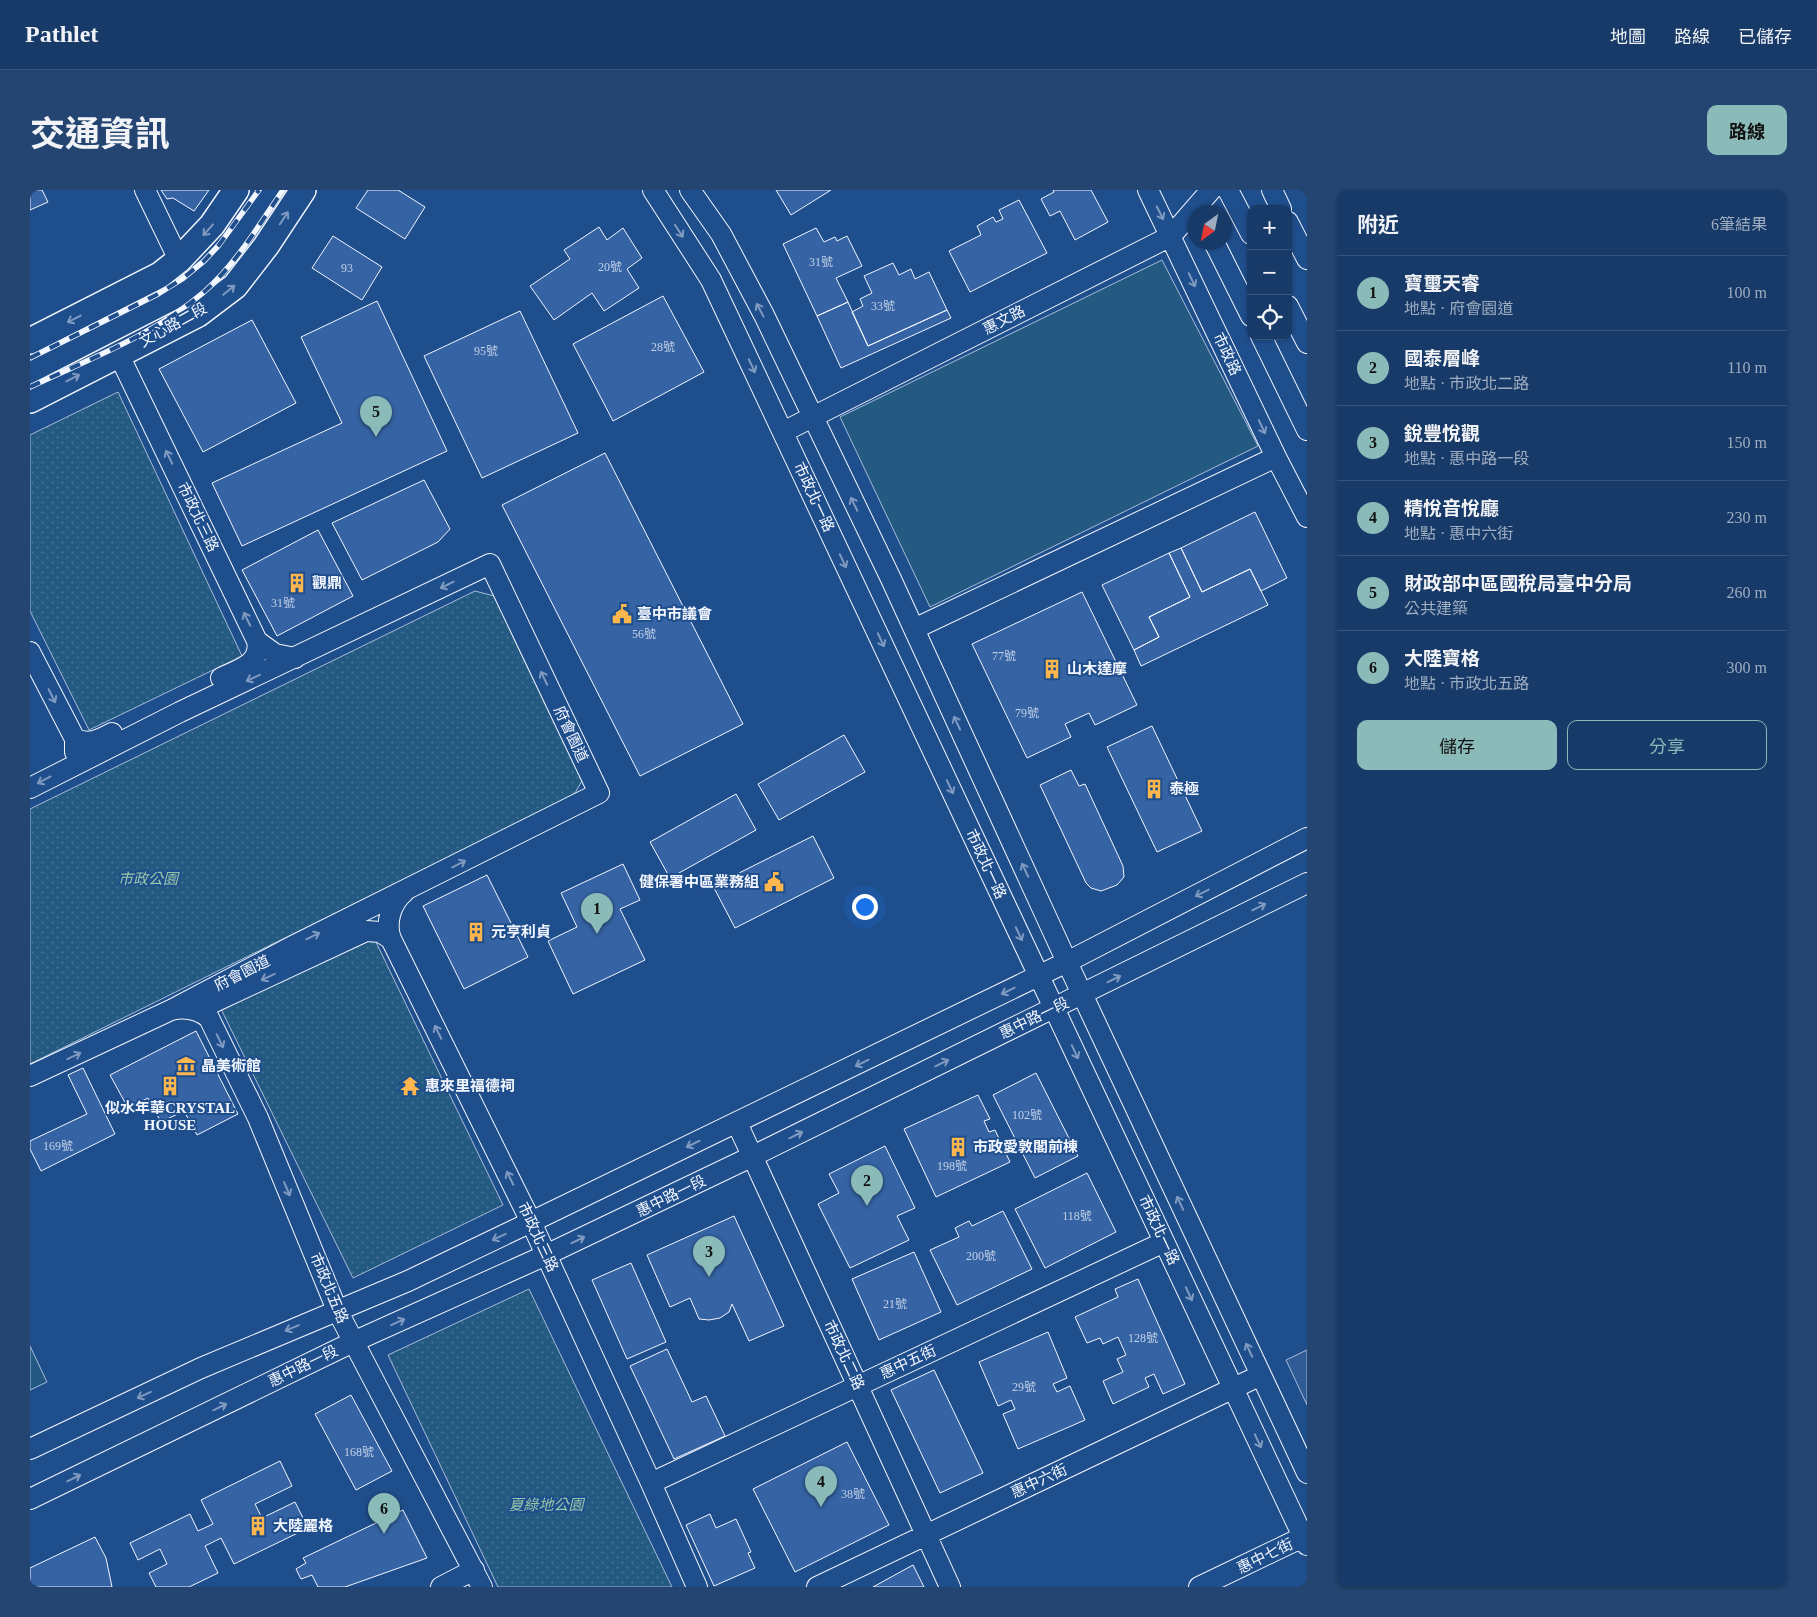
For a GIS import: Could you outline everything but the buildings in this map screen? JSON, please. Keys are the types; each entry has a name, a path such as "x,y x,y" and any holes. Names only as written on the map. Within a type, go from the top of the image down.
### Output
{"main road":[{"path":"30,342 160,275 180,260 212,225 236,190"},
{"name":"文心路二段","path":"30,400 198,314 235,286 266,246 303,190"}],"street":[{"path":"145,190 180,260"},
{"name":"市政北一路","path":"653,190 711,280 1305,1541"},
{"name":"市政北一路","path":"690,190 725,242 764,315 811,417 914,629 1067,962 1307,1473"},
{"name":"市政路","path":"1148,190 1276,457 1307,517"},
{"name":"惠文路","path":"783,432 1171,236 1195,203 1211,190"},
{"path":"1228,190 1247,226"},
{"path":"1272,190 1280,205"},
{"path":"1292,230 1307,258"},
{"path":"1218,250 1247,308"},
{"path":"1292,314 1307,343"},
{"path":"1263,340 1307,430"},
{"name":"市政北三路","path":"119,355 257,641"},
{"path":"914,629 1276,457"},
{"name":"府會園道","path":"30,788 178,706 294,658 490,564 599,793 404,892 297,954 30,1076"},
{"path":"257,641 274,654 294,658"},
{"path":"74,739 86,742 96,741 178,706 250,663 258,653 257,641"},
{"path":"30,652 74,739 74,754 66,768"},
{"path":"30,1449 202,1368 408,1281 1039,976 1307,838"},
{"name":"惠中路一段","path":"30,1499 353,1342 546,1255 753,1156 1307,883"},
{"name":"市政北三路","path":"404,892 397,899 389,919 388,927 391,939 531,1222 652,1483 697,1587"},
{"path":"208,1018 208,1010 211,1003 297,954 366,930 379,931 391,939"},
{"path":"171,1010 192,1010 200,1012 208,1018"},
{"name":"市政北五路","path":"208,1018 258,1118 337,1310 478,1579"},
{"name":"市政北二路","path":"737,1123 950,1587"},
{"name":"惠中五街","path":"652,1483 1164,1242"},
{"name":"惠中六街","path":"817,1587 1261,1375"},
{"name":"惠中七街","path":"1199,1587 1305,1541"},
{"path":"441,1587 478,1579"}],"green space":[{"path":"1162,260 1258,446 930,607 840,417"},
{"path":"118,392 242,656 89,730 30,611 30,435"},
{"name":"市政公園","path":"475,591 494,596 583,779 574,795 30,1064 30,809"},
{"path":"373,936 503,1205 353,1278 221,1009"},
{"name":"夏綠地公園","path":"529,1289 672,1587 498,1587 388,1355"},
{"path":"30,1346 47,1382 30,1390"}],"shaded area":[{"path":"1307,1350 1307,1405 1286,1360"}],"railway":[{"path":"30,358 158,294 182,279 204,261 219,245 259,190"},
{"path":"30,387 143,334 185,307 216,281 246,244 283,190"}],"place":[{"name":"財政部中區國稅局臺中分局","path":"376,437"},
{"name":"觀鼎","path":"297,583"},
{"name":"臺中市議會","path":"622,614"},
{"name":"山木達摩","path":"1052,669"},
{"name":"泰極","path":"1154,789"},
{"name":"健保署中區業務組","path":"774,882"},
{"name":"元亨利貞","path":"476,932"},
{"name":"寶璽天睿","path":"597,934"},
{"name":"晶美術館","path":"186,1066"},
{"name":"似水年華CRYSTAL HOUSE","path":"170,1086"},
{"name":"惠來里福德祠","path":"410,1086"},
{"name":"市政愛敦閣前棟","path":"958,1147"},
{"name":"國泰層峰","path":"867,1206"},
{"name":"銳豐悅觀","path":"709,1277"},
{"name":"精悅音悅廳","path":"821,1507"},
{"name":"大陸麗格","path":"258,1526"},
{"name":"大陸寶格","path":"384,1534"}]}
